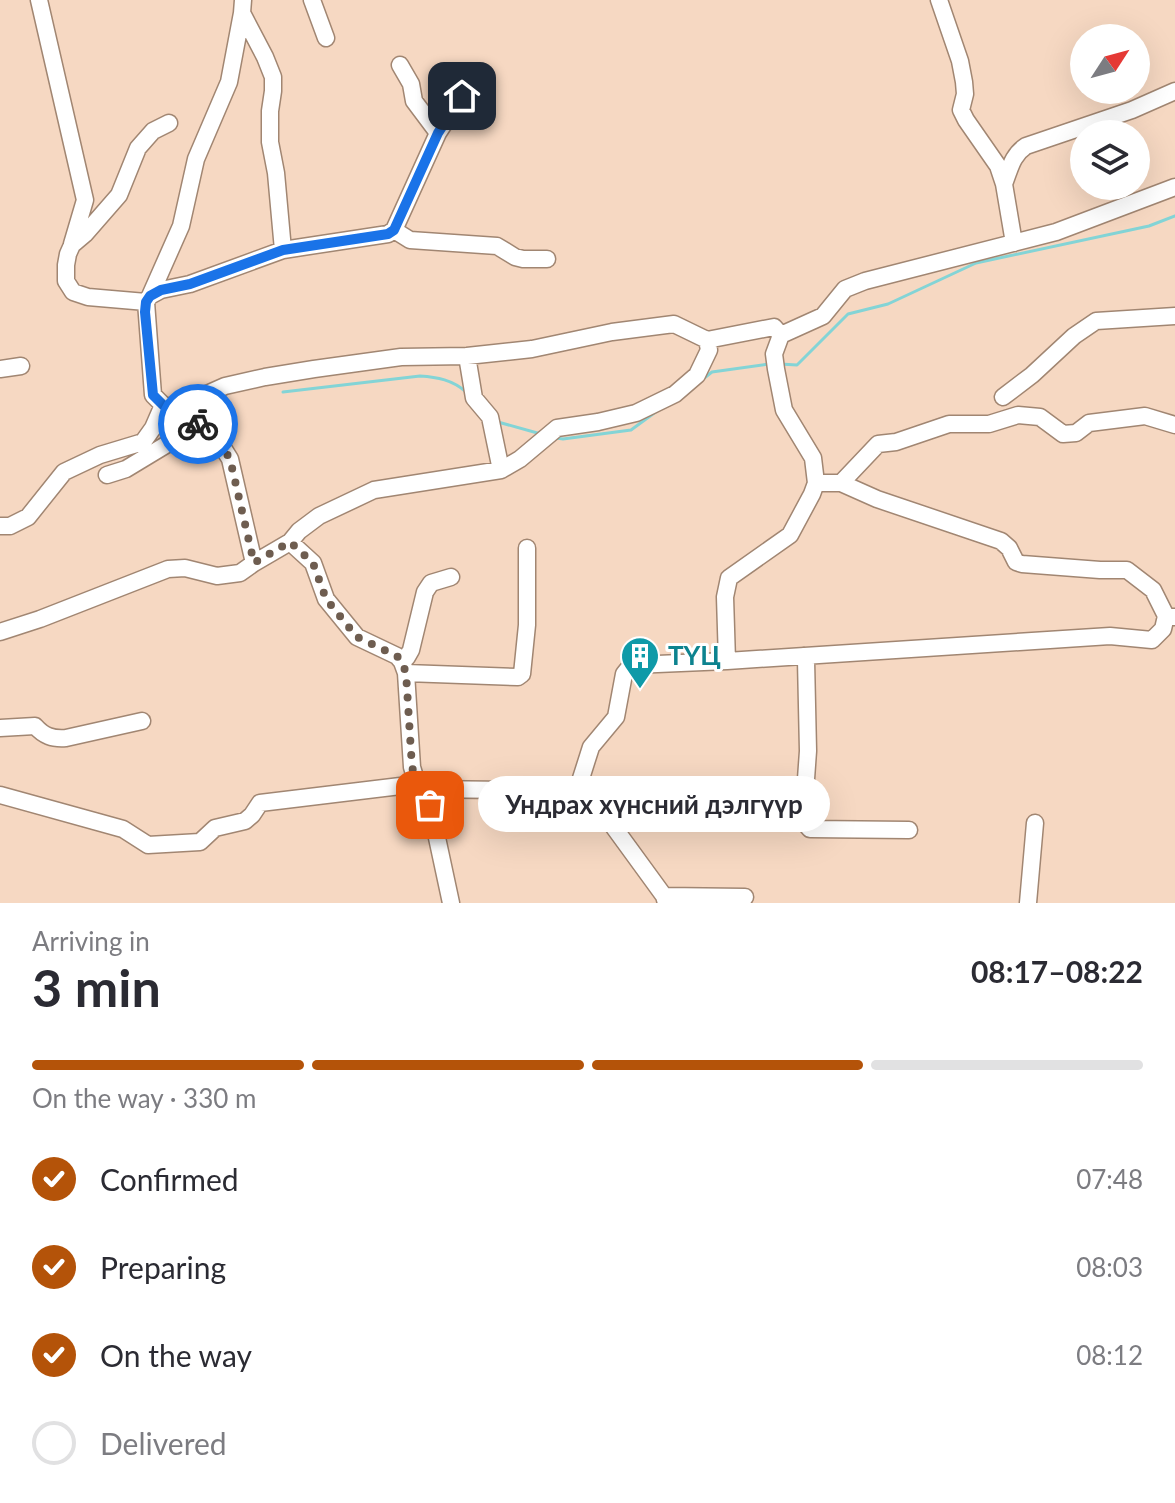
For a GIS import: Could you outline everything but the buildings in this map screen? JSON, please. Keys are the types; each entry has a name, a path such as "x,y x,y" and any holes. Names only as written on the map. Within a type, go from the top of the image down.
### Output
{"street":[{"path":"39,0 85,200 68,254 65,275 73,292 88,297 148,299 161,290 209,278 283,250 388,234 394,230 438,133 462,96"},
{"path":"312,0 326,38"},
{"path":"939,0 960,61 965,94 961,110 979,140 995,158 1004,184 1014,243"},
{"path":"242,7 273,77 270,142 283,250"},
{"path":"242,7 229,82 196,159 181,226 148,299 153,395 163,405 185,411 220,443 230,459 254,563"},
{"path":"400,65 411,84 414,101 438,133"},
{"path":"1004,184 1017,152 1026,146 1132,110 1175,91"},
{"path":"72,245 119,195 138,148 153,131 169,123"},
{"path":"727,661 725,597 729,578 790,535 816,483 813,458 784,410 774,354 781,335 823,316 845,289 865,281 1056,232 1175,187"},
{"path":"394,230 410,240 497,246 515,257 547,259"},
{"path":"1003,397 1096,321 1175,316"},
{"path":"185,411 207,394 225,386 401,357 467,356 532,349 612,332 674,324 707,340 774,327 781,335"},
{"path":"0,632 168,569 185,568 217,576 240,573 290,542 319,516 374,490 501,470 520,459 557,428 636,413 675,394 697,375 709,350 707,340"},
{"path":"467,356 474,398 490,417 501,470"},
{"path":"0,369 21,366"},
{"path":"0,526 10,526 28,517 64,472 100,455 143,442 163,405"},
{"path":"841,483 878,444 896,442 949,424 989,424 1018,415 1040,417 1063,434 1076,433 1089,423 1145,416 1175,425"},
{"path":"107,475 126,469 169,443 204,429"},
{"path":"577,791 591,747 616,717 624,674 634,665 1110,636 1152,640 1170,617 1153,590 1127,570 1022,564 1016,562 1009,548 1001,541 877,499 841,483 816,483"},
{"path":"290,542 313,563 326,599 357,637 397,656 404,668"},
{"path":"404,668 518,677 522,674 527,625 527,548"},
{"path":"451,577 431,583 425,592 404,668 412,767 430,805 451,903"},
{"path":"804,656 808,751 803,821 810,829 909,830"},
{"path":"0,728 35,726 42,734 66,738 142,721"},
{"path":"0,795 123,829 148,845 200,842 215,828 245,821 260,803 421,787 577,791 605,815 665,899 745,897"},
{"path":"1028,903 1035,823"}],"waterway":[{"path":"780,364 797,365 848,314 888,304 976,263 1149,226 1175,216"},
{"path":"703,379 712,372 769,364"},
{"path":"283,392 420,376 444,380 466,392"},
{"path":"556,438 631,430 657,411"},
{"path":"498,422 541,434"}],"way so far":[{"path":"198,424 220,443 230,459 254,563 290,542 313,563 326,599 357,637 397,656 402,662 406,673 412,767 417,784 424,789 430,805"}],"place":[{"name":"ТҮЦ","path":"640,690"},
{"name":"Ундрах хүнсний дэлгүүр","path":"430,805"}],"route":[{"path":"198,424 185,411 163,405 153,395 145,312 150,296 283,250 388,234 398,224 438,133 462,96"}]}
